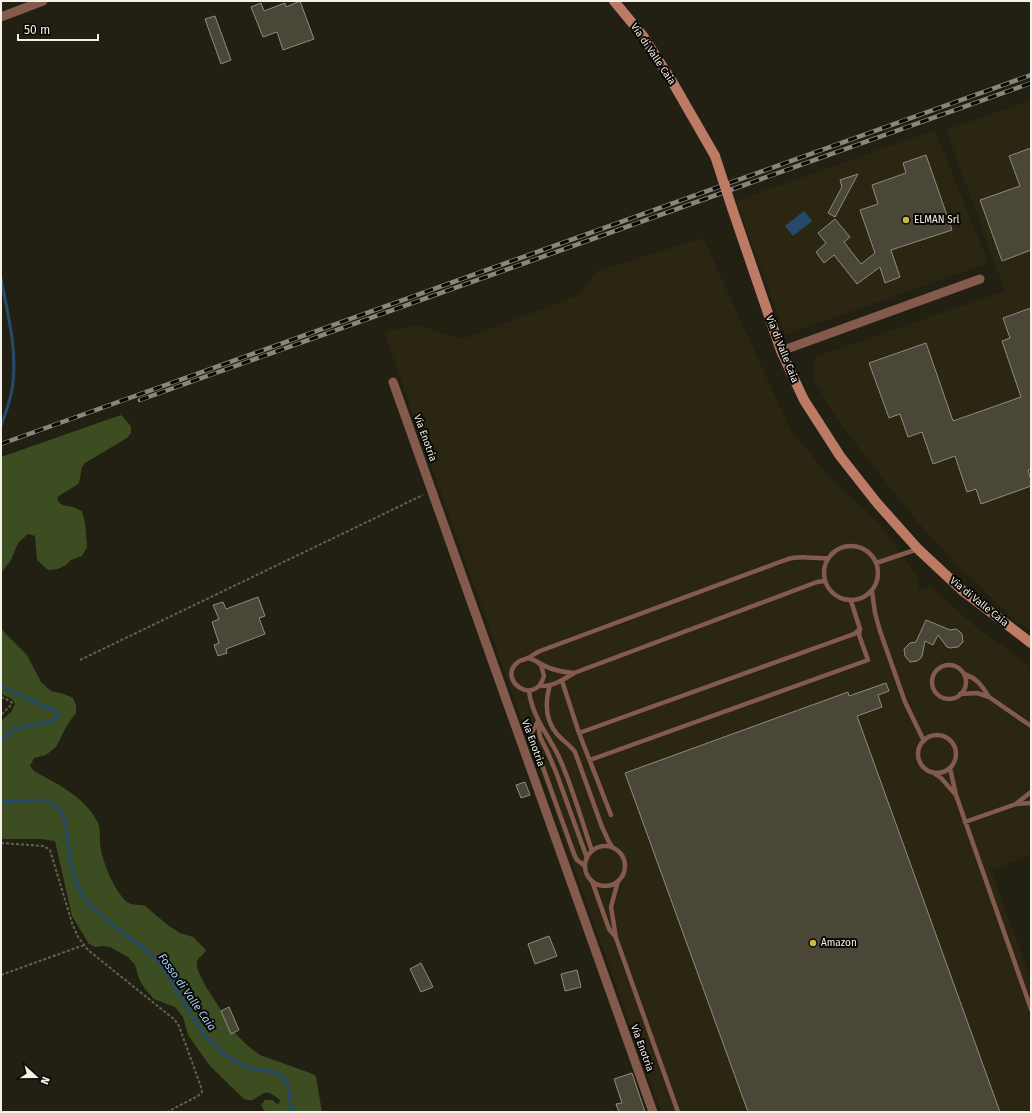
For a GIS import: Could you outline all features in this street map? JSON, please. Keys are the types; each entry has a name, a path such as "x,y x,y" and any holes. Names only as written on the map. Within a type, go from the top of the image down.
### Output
{"street":[{"path":"1,17 43,1"},
{"name":"Via di Valle Caia","path":"614,1 643,36 673,83 715,156 781,351 804,400 840,456 877,503 918,549 963,591 1031,643"},
{"path":"781,351 980,279"},
{"name":"Via Enotria","path":"393,382 653,1112"}],"lane":[{"path":"853,546 866,550 871,554 876,564 878,579 872,591 862,599 851,601 842,600 836,597 827,587 824,568 828,558 834,551 840,548 853,546"},
{"path":"876,564 918,549"},
{"path":"825,581 817,582 574,673 562,681 550,685 539,686 529,691 523,690 514,684 512,673 517,663 540,651 788,559 796,557 816,559 828,558"},
{"path":"872,591 875,613 880,631 907,707 924,740"},
{"path":"590,760 868,660 859,635 860,629 851,601"},
{"path":"579,733 854,634 860,629"},
{"path":"527,658 558,671 574,673"},
{"path":"537,662 541,666 544,676 539,686"},
{"path":"989,697 980,683 972,677 964,674 957,667 946,665 937,669 932,679 934,689 941,697 951,698 960,694 977,694 989,697 1031,727"},
{"path":"960,694 965,685 964,674"},
{"path":"562,681 579,733 611,815"},
{"path":"550,685 546,704 551,725 555,733 575,752 602,826 613,848 622,855 624,860 624,872 618,881 611,907 616,938 678,1112"},
{"path":"529,691 530,699 538,721 558,756 592,851"},
{"path":"538,721 540,737 556,772 587,858"},
{"path":"538,721 532,732 532,737 574,854 581,864 585,866"},
{"path":"935,774 946,771 956,759 956,753 952,743 949,739 939,735 924,740 918,750 919,761 925,770 941,778 956,795"},
{"path":"950,768 956,795 965,822 1031,1009"},
{"path":"1016,804 1031,792"},
{"path":"965,822 1016,804 1031,803"},
{"path":"613,848 602,846 592,851 587,858 585,866 586,872 592,881 609,929 616,938"},
{"path":"592,881 602,886 613,884 618,881"}],"path":[{"path":"80,660 432,491"},
{"path":"1,697 12,703 1,715"},
{"path":"1,843 44,846 50,850 72,923 78,937 88,950 175,1020 179,1026 202,1092 198,1096 167,1112"},
{"path":"1,975 84,945"}],"shaded area":[{"path":"1031,100 1031,631 1018,623 955,563 917,521 841,425 814,381 815,357 1005,291 946,130"},
{"name":"ELMAN Srl","path":"935,130 988,263 785,335 736,201"},
{"path":"703,238 791,431 826,473 881,526 918,578 919,590 931,587 977,628 1031,667 1031,855 991,870 1031,980 1031,1112 661,1112 384,332 416,325 463,339 579,295 597,271"}],"green space":[{"path":"121,415 131,426 131,433 127,438 85,463 82,467 79,483 57,498 59,503 82,511 85,522 87,547 82,556 71,560 66,565 58,569 48,570 37,560 35,536 28,534 18,543 11,560 1,573 1,457"},
{"path":"1,627 4,632 27,655 41,682 51,691 73,698 76,705 76,713 67,725 56,747 46,755 34,758 30,766 34,771 70,792 93,814 99,826 102,856 114,885 123,898 129,903 145,906 169,926 180,933 193,937 206,950 198,960 197,967 231,1033 234,1032 248,1046 260,1055 313,1074 316,1077 322,1112 265,1112 261,1105 265,1100 273,1100 275,1103 279,1104 280,1100 269,1093 263,1094 252,1100 244,1099 210,1066 188,1035 183,1017 175,1007 154,999 145,989 139,979 135,965 128,957 110,947 95,947 89,944 72,916 55,841 41,839 1,839 1,721 11,712 15,704 12,699 1,694"}],"water":[{"path":"804,211 812,221 793,236 785,226"}],"building":[{"path":"300,1 314,39 283,50 277,32 263,37 251,7 261,3 264,11 285,3 286,7"},
{"path":"215,16 231,60 221,64 205,19"},
{"path":"1031,148 1031,250 1002,261 980,200 1020,186 1009,156"},
{"name":"ELMAN Srl","path":"926,155 952,230 891,250 900,277 885,283 880,267 857,284 834,255 824,263 816,252 826,243 818,233 835,219 850,237 844,242 861,264 875,253 860,210 878,204 872,185 906,173 903,163"},
{"path":"858,174 835,217 828,213 842,187 840,180"},
{"path":"1031,308 1031,469 1028,470 1031,486 981,504 976,489 967,492 955,456 933,464 922,432 908,437 900,414 889,418 869,363 926,343 953,421 1021,397 1002,341 1010,338 1003,318"},
{"path":"258,597 265,616 259,618 265,634 226,649 227,653 218,656 214,645 219,643 212,622 219,619 213,605 223,602 226,609"},
{"path":"926,620 950,630 956,629 962,634 963,642 958,647 950,648 947,647 938,635 933,645 925,641 920,659 910,662 905,656 904,649 910,643 916,642"},
{"name":"Amazon","path":"886,683 889,691 878,695 882,707 857,716 1000,1112 748,1112 625,773 848,692 849,696"},
{"path":"525,782 530,795 521,798 516,785"},
{"path":"549,936 557,956 535,964 528,944"},
{"path":"421,963 433,987 421,992 410,969"},
{"path":"577,970 581,987 565,991 561,974"},
{"path":"229,1007 239,1030 231,1034 221,1011"},
{"path":"632,1073 645,1112 619,1112 616,1104 622,1103 614,1079"}],"waterway":[{"name":"Fosso di Valle Caia","path":"1,278 11,330 14,356 11,393 1,426"},
{"name":"Fosso di Valle Caia","path":"1,685 27,699 56,711 59,716 52,721 16,729 9,733 1,741"},
{"name":"Fosso di Valle Caia","path":"1,802 43,800 56,806 60,810 66,825 70,859 75,879 79,889 88,903 158,961 202,1032 224,1054 244,1066 274,1072 283,1077 288,1086 292,1112"}],"railway":[{"path":"1,444 1031,75"},
{"path":"140,400 1031,83"}],"place":[{"name":"ELMAN Srl","path":"906,220"},
{"name":"Amazon","path":"813,943"}]}
